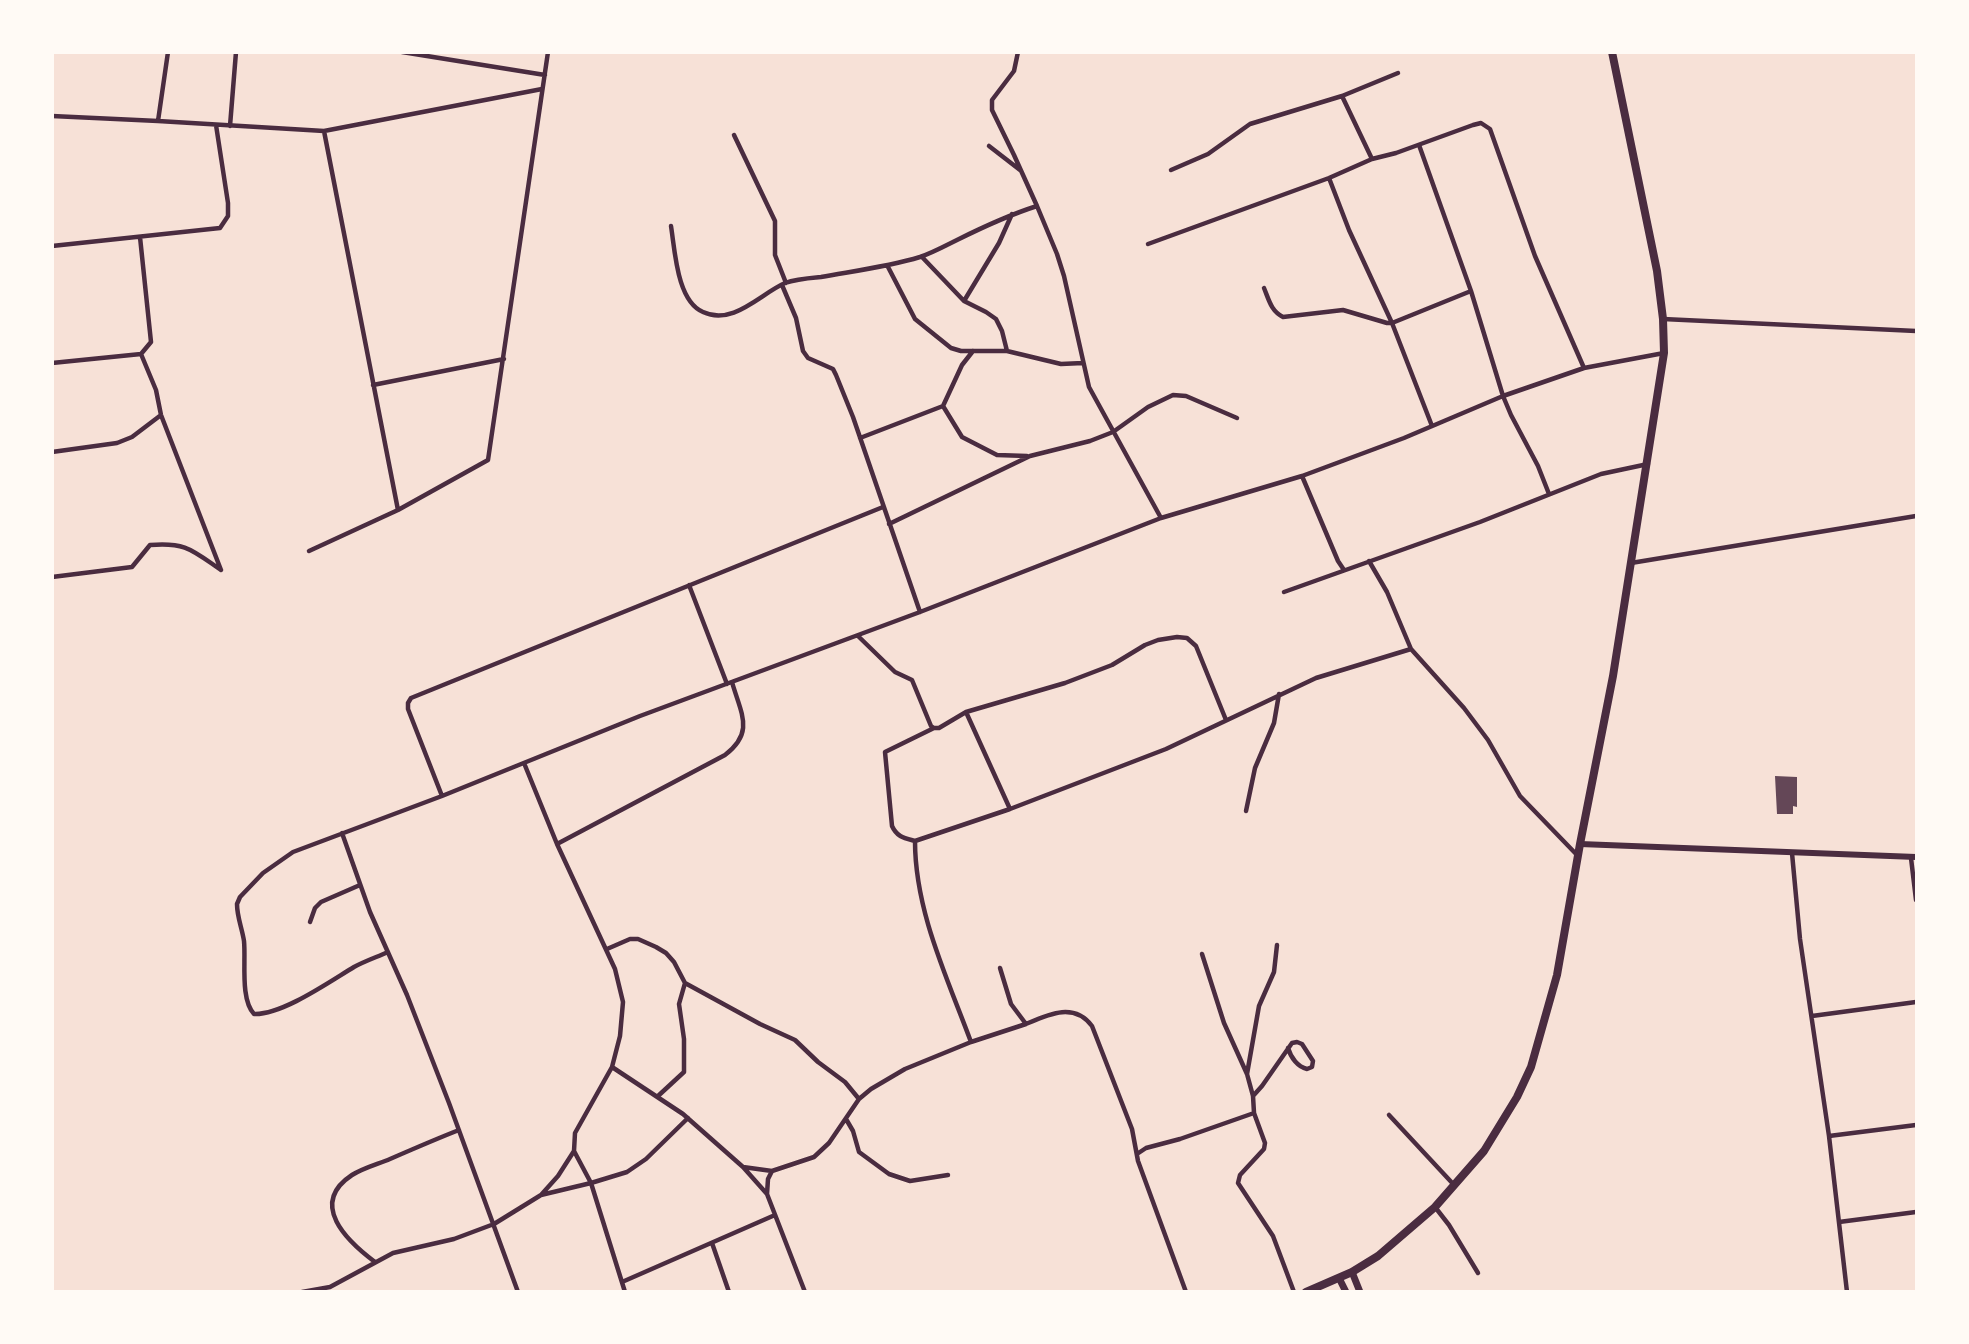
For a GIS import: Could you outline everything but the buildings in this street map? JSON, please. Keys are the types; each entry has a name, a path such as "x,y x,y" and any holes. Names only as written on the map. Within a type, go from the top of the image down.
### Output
{"main road":[{"path":"1306,1292 1352,1272 1387,1250 1435,1207 1484,1151 1517,1097 1531,1066 1557,975 1613,676 1664,354 1663,319 1657,272 1612,52"},
{"path":"1352,1272 1360,1292"},
{"path":"1339,1278 1346,1292"}],"street":[{"path":"158,121 168,52"},
{"path":"230,126 236,52"},
{"path":"402,52 545,75"},
{"path":"309,551 398,510 488,460 548,52"},
{"path":"1018,52 1012,76 992,100 995,119 1014,155 1057,254 1073,309 1089,387 1161,518"},
{"path":"1171,170 1208,154 1250,124 1342,96 1398,74"},
{"path":"52,116 324,131 542,89"},
{"path":"1342,96 1372,159"},
{"path":"1148,244 1329,178 1372,159 1481,123 1490,129 1535,256 1584,368"},
{"path":"52,246 220,228 228,216 228,204 216,125"},
{"path":"324,131 398,510"},
{"path":"734,135 775,221 775,255 796,318 803,351 808,358 833,369 860,438 920,612"},
{"path":"1419,145 1471,291 1503,396 1545,481 1549,494"},
{"path":"989,146 1020,170"},
{"path":"1329,178 1349,230 1392,323 1432,426"},
{"path":"671,226 683,290 690,303 700,312 712,316 724,316 784,284 887,265 922,256 1011,214 1037,206"},
{"path":"964,301 999,243 1011,214"},
{"path":"52,363 141,354 151,342 140,237"},
{"path":"922,256 964,301 986,312 999,324 1006,351"},
{"path":"887,265 919,323 951,348 961,351 1006,351 1051,363 1083,363"},
{"path":"1264,288 1271,307 1283,317 1343,310 1381,323 1392,323 1471,291"},
{"path":"1663,319 1917,331"},
{"path":"860,438 943,406 962,365 973,351"},
{"path":"52,577 132,567 150,545 173,543 190,549 222,570 161,415 156,390 141,354"},
{"path":"388,952 356,966 329,984 289,1004 262,1015 254,1014 250,1010 245,983 243,937 237,912 240,897 276,862 293,852 442,796 640,716 858,636 1161,518 1302,476 1503,396 1584,368 1664,354"},
{"path":"373,385 504,359"},
{"path":"889,524 1030,456 1090,441 1113,432 1148,407 1173,395 1186,396 1237,418"},
{"path":"943,406 963,437 997,455 1030,456"},
{"path":"52,452 117,443 132,437 161,415"},
{"path":"1284,592 1480,522 1601,474 1648,464"},
{"path":"1302,476 1338,561 1344,570"},
{"path":"442,796 408,709 411,698 883,507"},
{"path":"1631,563 1917,516"},
{"path":"1369,561 1387,592 1411,649 1450,692 1488,740 1520,796 1578,856"},
{"path":"557,844 725,755 738,745 743,735 743,723 730,683 689,585"},
{"path":"858,636 896,672 912,680 931,726 934,728"},
{"path":"1226,720 1196,646 1187,638 1167,638 1145,645 1112,665 1065,683 966,712 939,728 934,728 888,750 884,755 892,826 896,834 902,838 915,841 1010,809 1166,749 1316,678 1411,649"},
{"path":"1246,811 1255,768 1274,723 1280,694"},
{"path":"966,712 1010,809"},
{"path":"302,1292 330,1287 393,1253 454,1239 494,1224 541,1195 558,1176 574,1151 575,1133 612,1067 621,1036 623,1002 615,969 557,844 524,763"},
{"path":"342,833 370,912 459,1130 518,1292"},
{"path":"915,841 915,855 928,929 971,1042"},
{"path":"1580,844 1914,857 1917,900"},
{"path":"1792,853 1800,939 1829,1136 1847,1292"},
{"path":"310,922 317,905 360,885"},
{"path":"607,949 630,939 638,939 656,947 674,962 686,983 760,1024 795,1040 818,1062 845,1082 859,1099"},
{"path":"1247,1074 1258,1006 1274,972 1277,945"},
{"path":"1202,954 1224,1023 1247,1074 1253,1096 1254,1113 1264,1138 1265,1146 1239,1175 1238,1183 1273,1236 1294,1292"},
{"path":"1000,968 1011,1004 1026,1024"},
{"path":"658,1096 684,1072 684,1039 679,1004 686,983"},
{"path":"1812,1017 1917,1002"},
{"path":"743,1167 772,1171 808,1160 820,1153 830,1143 859,1099 883,1080 905,1069 971,1042 1056,1013 1070,1012 1081,1015 1087,1019 1096,1034 1132,1129 1137,1154 1186,1292"},
{"path":"1253,1096 1288,1048 1294,1042 1302,1044 1313,1061 1312,1067 1307,1069 1301,1067 1288,1048"},
{"path":"612,1067 688,1118 743,1167 767,1194 805,1292"},
{"path":"1137,1154 1146,1148 1180,1139 1254,1113"},
{"path":"1389,1115 1455,1186"},
{"path":"541,1195 627,1172 646,1160 688,1118"},
{"path":"846,1119 853,1131 859,1152 889,1174 910,1180 948,1175"},
{"path":"1829,1136 1917,1125"},
{"path":"375,1262 357,1248 336,1222 332,1209 333,1196 352,1175 459,1130"},
{"path":"574,1151 591,1183 625,1292"},
{"path":"767,1194 768,1179 772,1171"},
{"path":"1435,1207 1449,1225 1478,1273"},
{"path":"1839,1221 1917,1212"},
{"path":"622,1282 775,1215"},
{"path":"712,1243 729,1292"}]}
